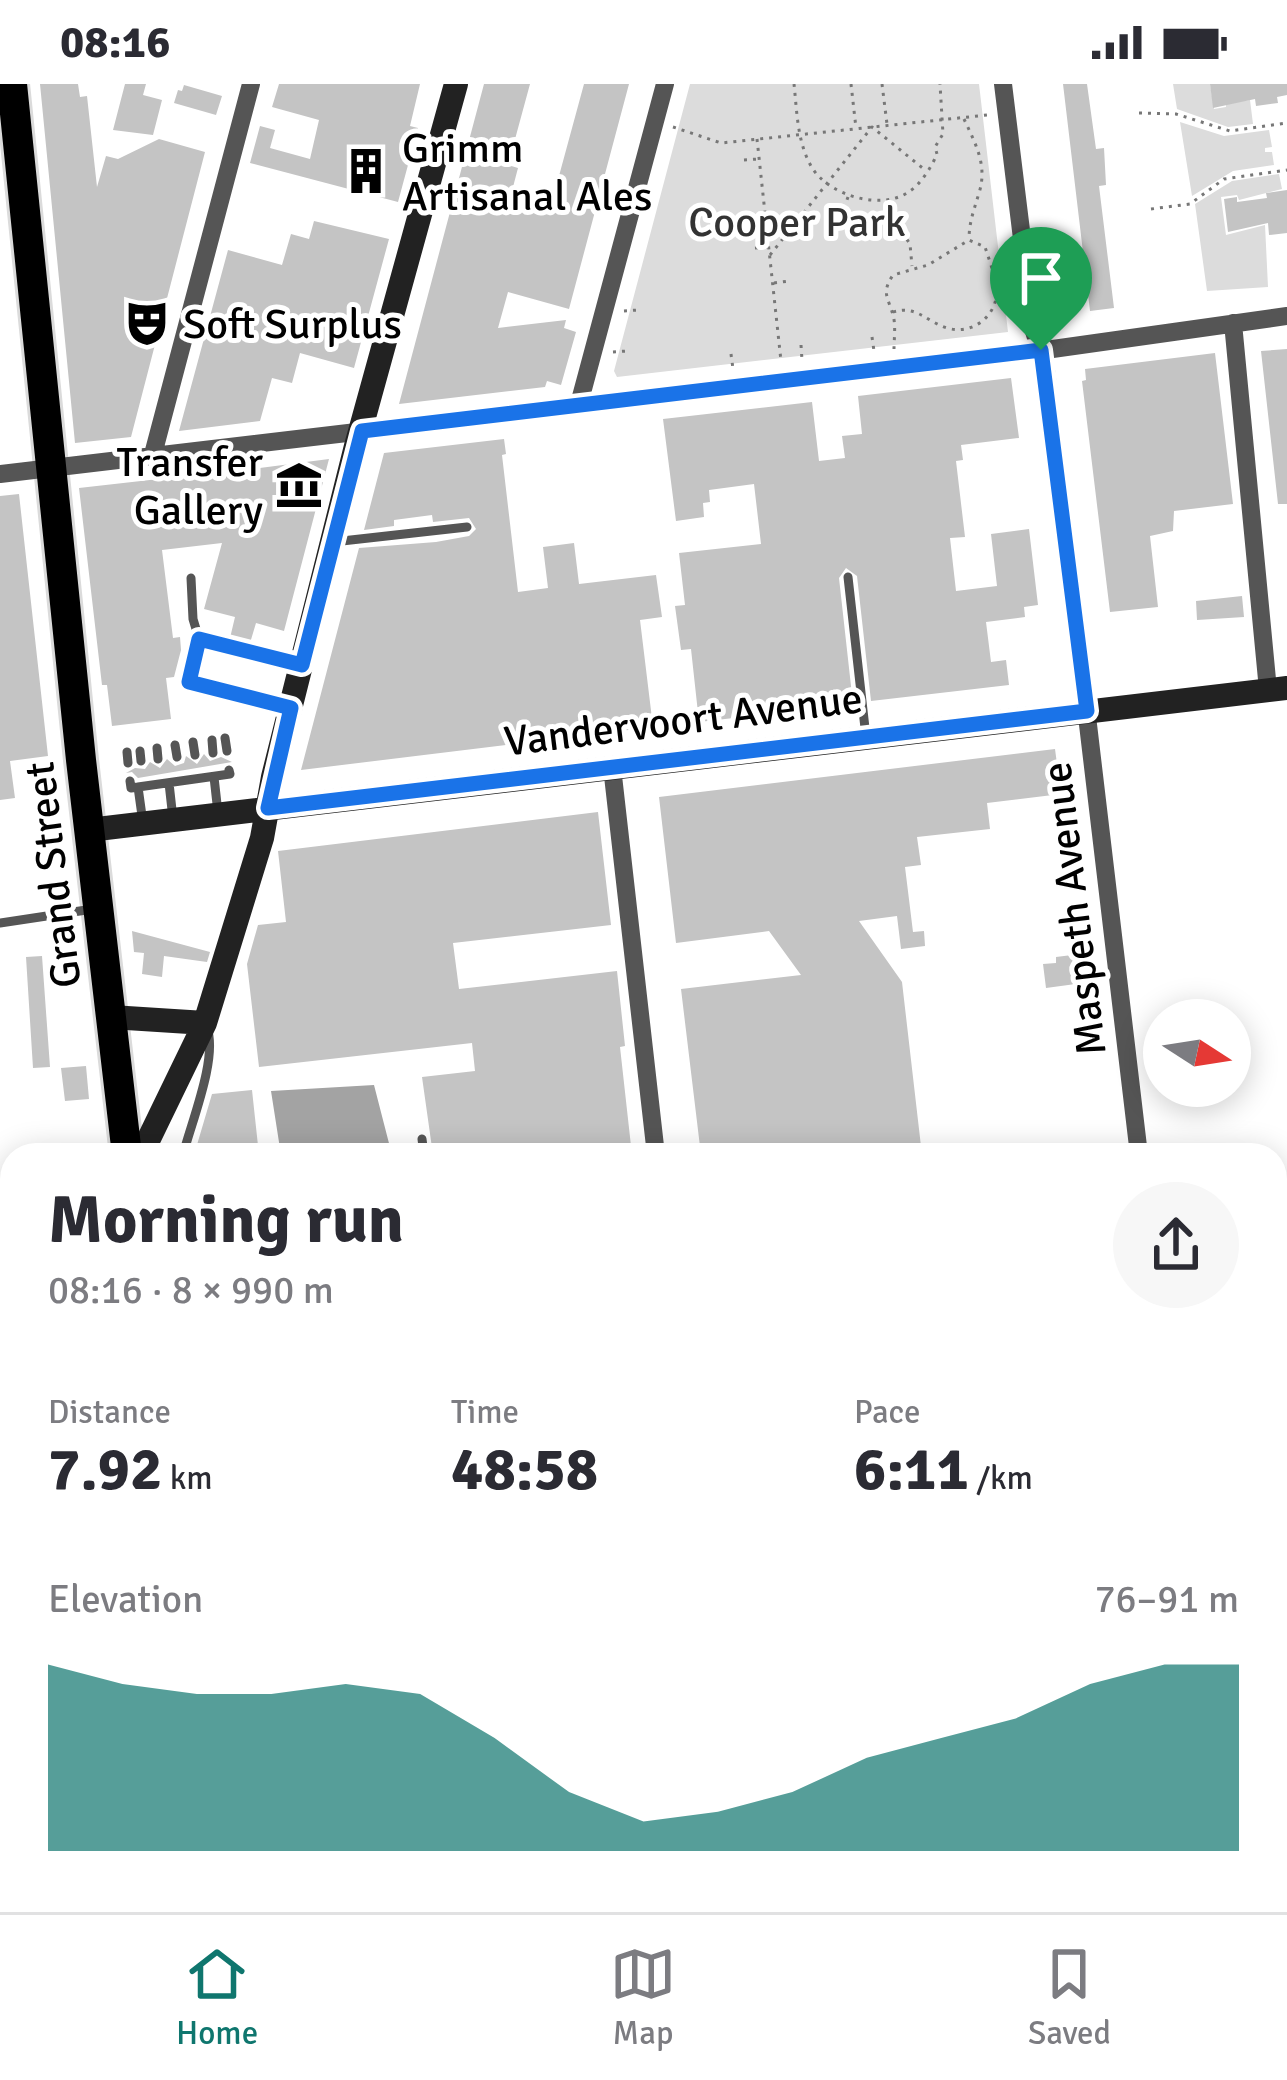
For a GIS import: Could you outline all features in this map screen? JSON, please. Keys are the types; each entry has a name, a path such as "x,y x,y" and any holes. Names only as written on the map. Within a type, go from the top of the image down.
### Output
{"main road":[{"name":"Grand Street","path":"12,84 126,1143"},
{"path":"147,1143 205,1023 258,852 333,542 455,84"},
{"name":"Vandervoort Avenue","path":"89,830 1277,689"},
{"path":"111,1017 205,1023"}],"street":[{"path":"152,458 251,84"},
{"path":"579,404 665,84"},
{"name":"Maspeth Avenue","path":"1004,84 1087,711 1137,1143"},
{"path":"0,475 1287,316"},
{"path":"1233,323 1277,689"},
{"path":"612,767 655,1143"}],"lane":[{"path":"333,542 466,527"},
{"path":"848,577 866,737"},
{"path":"191,578 199,639 189,682 291,708"},
{"path":"199,639 302,665"},
{"path":"225,738 226,752"},
{"path":"212,740 214,753"},
{"path":"193,742 195,755"},
{"path":"143,823 139,783 230,774 230,770"},
{"path":"215,775 218,814"},
{"path":"170,780 173,819"},
{"path":"0,923 98,908"},
{"path":"186,1143 212,1041 205,1023"},
{"path":"422,1139 422,1143"}],"path":[{"path":"794,84 799,134 812,168 826,183 872,200 914,190 938,154 935,147 941,141 944,119 940,84"},
{"path":"851,84 856,128"},
{"path":"882,84 887,125"},
{"path":"1139,113 1176,114 1230,131 1287,123"},
{"path":"673,127 721,142 989,115"},
{"path":"963,117 982,167 979,194 969,218 969,240"},
{"path":"872,127 927,171"},
{"path":"770,255 872,127"},
{"path":"757,139 781,363"},
{"path":"744,160 759,158"},
{"path":"1151,209 1190,204 1224,179 1287,170"},
{"path":"849,195 843,202 848,220 902,232 910,244 912,266"},
{"path":"894,349 893,312 885,299 893,274 928,265 969,240"},
{"path":"893,312 914,310 956,330 988,317 996,283 985,248 969,240"},
{"path":"755,248 770,246"},
{"path":"774,283 789,281"},
{"path":"624,311 638,310"},
{"path":"872,337 874,352"},
{"path":"801,345 802,360"},
{"path":"613,352 627,351"},
{"path":"731,354 733,369"}],"green space":[{"name":"Cooper Park","path":"690,84 979,84 1008,332 617,377 614,371"},
{"path":"1173,84 1210,84 1214,109 1250,100 1253,124 1228,127 1177,109"},
{"path":"1180,122 1224,136 1269,130 1272,147 1265,152 1272,152 1274,165 1233,171 1192,196"},
{"path":"1279,174 1282,189 1239,200 1237,195 1221,197 1226,235 1265,225 1268,287 1207,291 1195,204 1232,181"}],"shaded area":[{"path":"374,1085 389,1143 279,1143 271,1091"}],"building":[{"path":"40,84 78,84 80,97 87,96 97,187 106,156 118,159 159,139 205,152 131,437 75,443"},
{"path":"125,84 146,84 143,95 162,100 153,135 113,130"},
{"path":"279,84 420,84 410,126 418,128 398,202 250,163 260,126 275,130 270,148 310,159 319,120 272,107"},
{"path":"484,84 530,84 508,165 518,168 513,187 553,198 584,84 629,84 569,309 508,292 498,328 566,320 564,328 576,332 561,385 547,381 545,387 399,404"},
{"path":"1063,84 1087,84 1096,149 1104,148 1106,185 1099,186 1114,308 1090,311"},
{"path":"1210,84 1287,84 1287,95 1277,97 1278,103 1256,106 1255,99 1213,108"},
{"path":"184,85 222,96 216,115 174,103"},
{"path":"1287,190 1287,233 1269,235 1268,223 1228,232 1224,199 1267,198 1266,193"},
{"path":"314,221 389,239 354,368 300,353 292,383 272,378 260,421 179,431 228,250 282,265 291,234 309,239"},
{"path":"1287,349 1287,504 1278,504 1261,351"},
{"path":"1215,353 1233,504 1174,511 1173,531 1150,536 1158,607 1110,612 1082,381 1086,380 1085,369"},
{"path":"1011,378 1019,438 961,445 963,460 956,461 965,537 950,538 956,591 997,586 991,534 1029,529 1038,605 1024,607 1025,617 986,622 991,662 1006,660 1009,685 871,701 857,576 846,568 839,578 853,704 699,722 691,649 681,650 675,606 685,605 679,553 761,544 754,484 709,490 704,517 676,521 663,419 812,402 819,461 845,458 842,436 862,434 858,396"},
{"path":"504,439 518,592 548,588 543,547 574,543 579,584 656,575 662,617 640,620 653,727 301,770 359,548 436,542 469,536 476,529 469,518 433,522 432,515 364,530 384,453"},
{"path":"329,459 284,631 256,623 250,643 230,638 235,617 204,609 222,543 162,550 173,638 180,637 181,650 174,677 166,678 171,719 112,726 107,685 102,685 79,488 194,475 193,471 213,469 213,474"},
{"path":"19,494 48,756 10,761 15,798 0,800 0,496"},
{"path":"1242,596 1244,617 1197,620 1196,601"},
{"path":"1055,749 1061,794 987,803 990,829 917,837 921,865 905,867 913,932 924,931 925,946 901,949 897,916 859,921 902,982 921,1143 700,1143 681,989 801,975 769,931 676,943 659,797"},
{"path":"204,754 210,761 221,757 232,762 138,778 126,773 145,769 150,762 160,768 167,759 175,766 184,763 186,756 197,764"},
{"path":"598,812 611,925 453,943 459,989 617,971 631,1143 431,1143 422,1077 475,1071 472,1043 259,1067 247,964 258,925 286,922 278,851"},
{"path":"132,931 210,952 207,962 164,956 162,977 142,974 144,953 134,952"},
{"path":"1080,954 1083,983 1046,988 1043,964"},
{"path":"42,956 50,1067 33,1068 26,957"},
{"path":"86,1066 89,1099 65,1101 61,1068"},
{"path":"252,1090 258,1143 198,1143 212,1094"}],"place":[{"name":"Grimm Artisanal Ales","path":"366,171"},
{"name":"Soft Surplus","path":"147,323"},
{"name":"Transfer Gallery","path":"299,485"}],"route":[{"path":"1041,350 1087,711 268,808 291,708 189,682 199,639 302,665 362,431 1041,350"}]}
